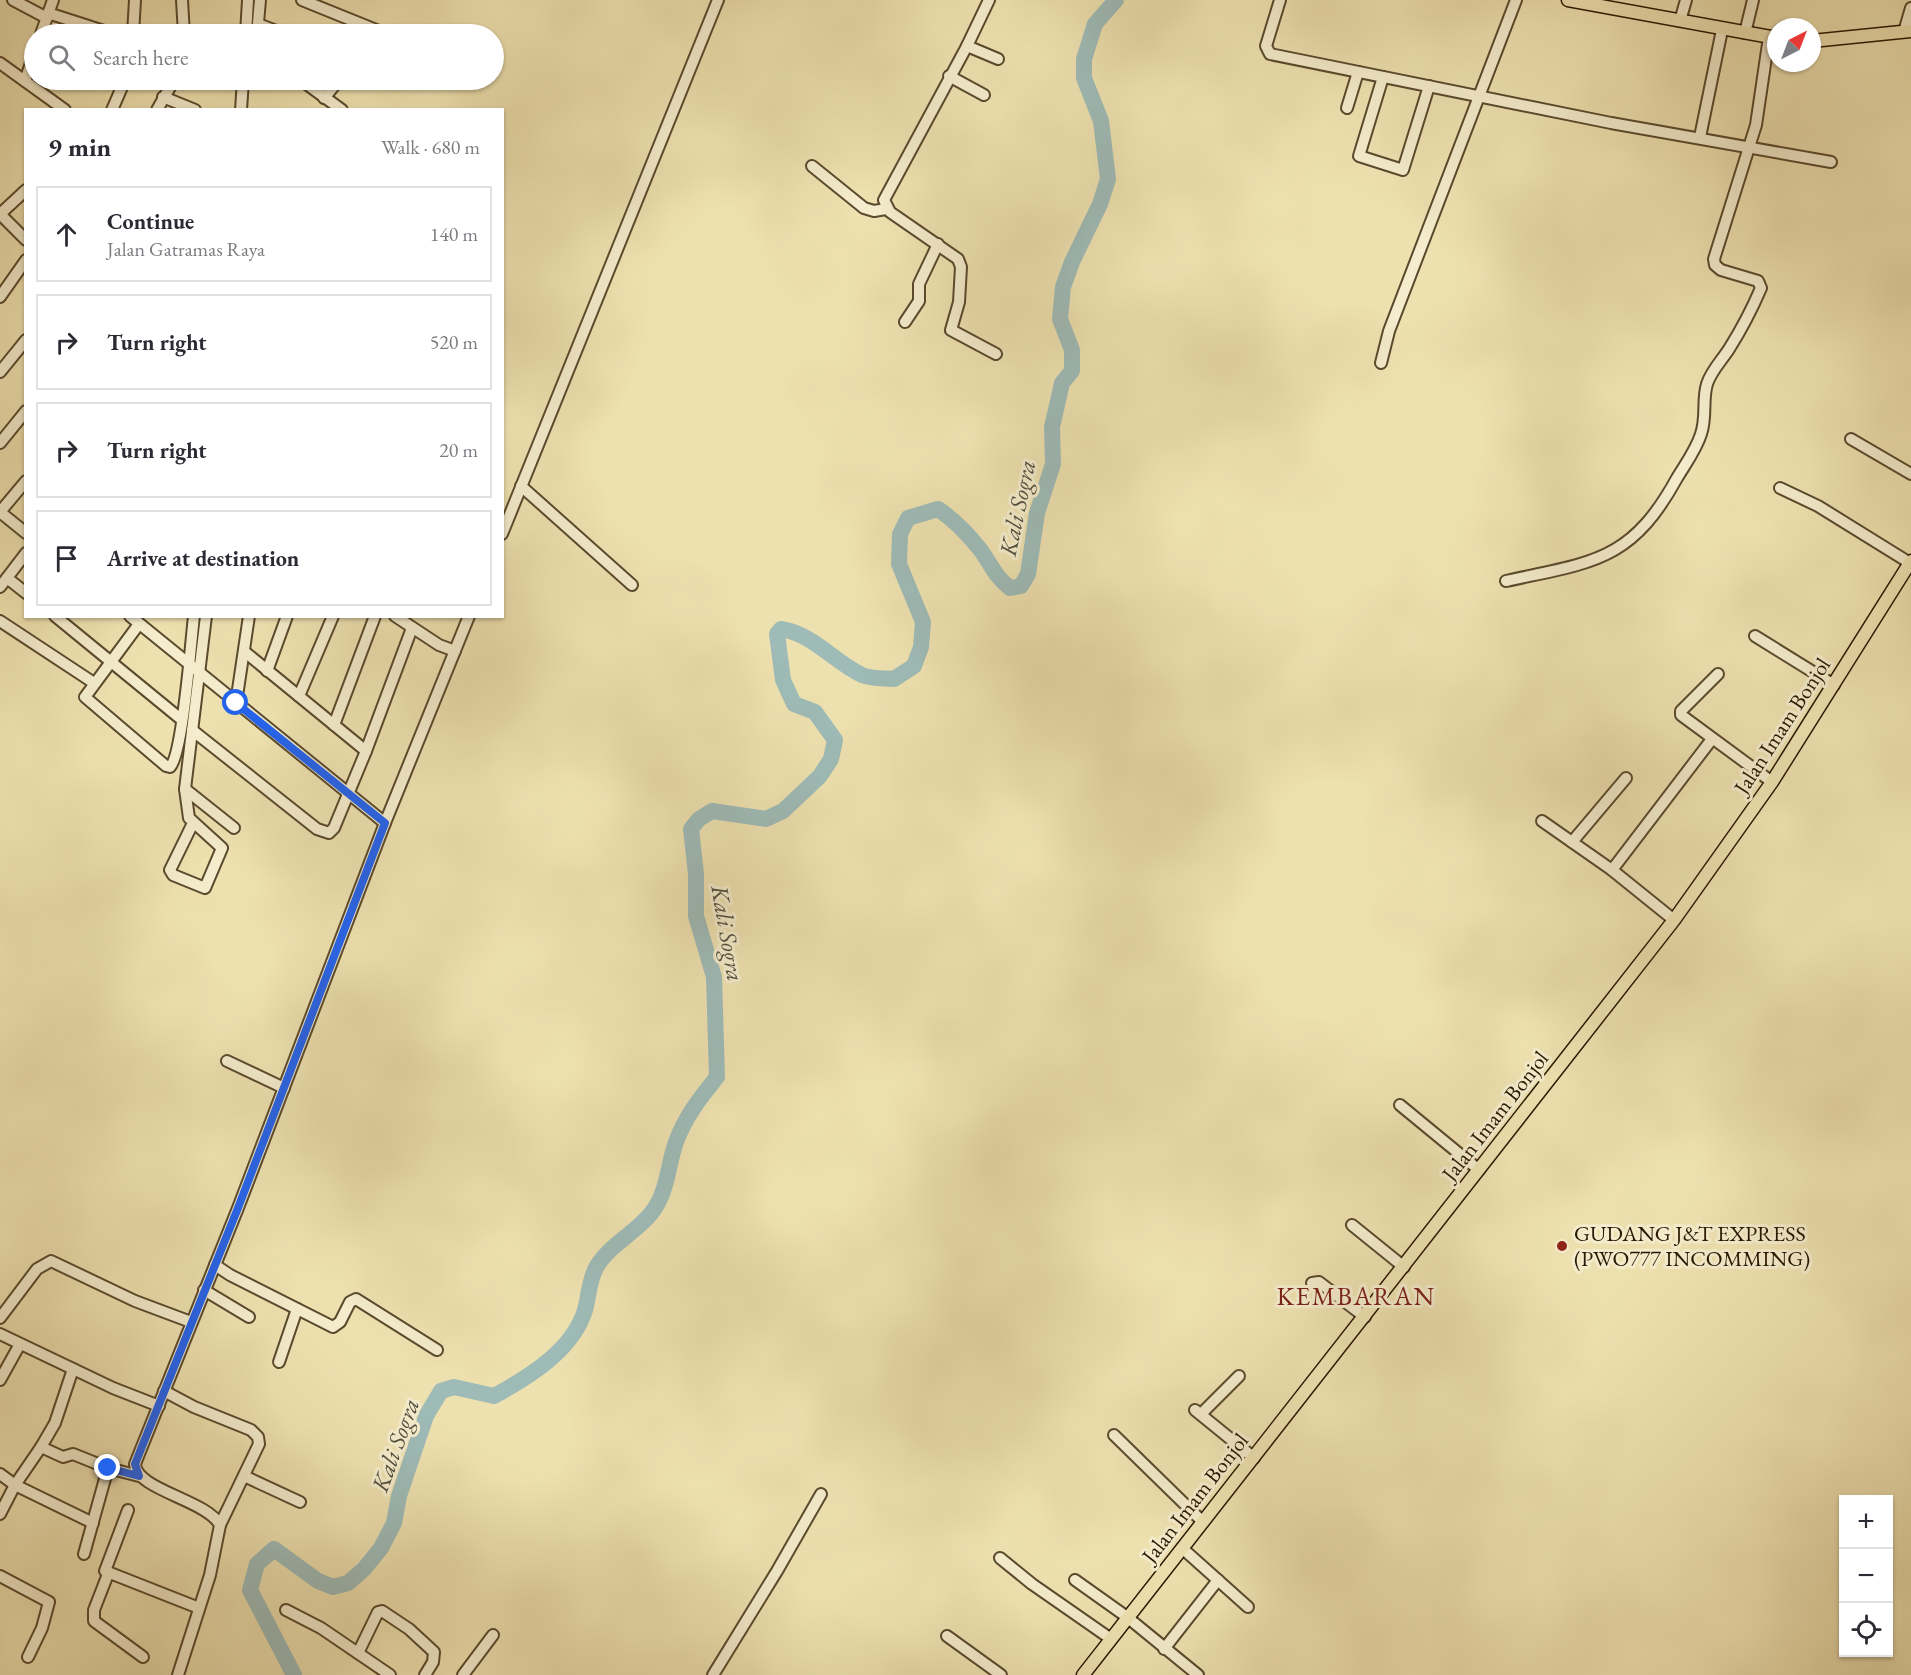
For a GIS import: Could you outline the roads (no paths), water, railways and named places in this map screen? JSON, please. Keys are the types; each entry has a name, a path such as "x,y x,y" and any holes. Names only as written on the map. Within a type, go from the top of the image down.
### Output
{"main road":[{"path":"1568,0 1767,37"},
{"path":"1821,40 1908,32"},
{"name":"Jalan Imam Bonjol","path":"1083,1675 1674,921 1772,782 1910,562"}],"street":[{"path":"13,0 47,16 77,24"},
{"path":"44,24 53,0"},
{"path":"134,24 135,0"},
{"path":"182,0 183,24"},
{"path":"247,24 248,0"},
{"path":"258,24 260,0"},
{"path":"302,0 359,24"},
{"path":"504,529 718,0"},
{"path":"886,208 885,195 949,76 968,46 989,0"},
{"path":"1280,0 1266,46 1267,51 1358,72 1611,123 1831,162"},
{"path":"1381,363 1389,331 1516,0"},
{"path":"1680,21 1686,0"},
{"path":"1744,33 1753,0"},
{"path":"1908,32 1911,8"},
{"path":"1700,137 1722,30"},
{"path":"968,46 998,58"},
{"path":"0,64 24,80"},
{"path":"1506,581 1571,568 1601,558 1627,543 1640,533 1657,512 1693,454 1706,414 1707,385 1739,333 1761,288 1758,281 1721,270 1714,263 1750,146 1767,67"},
{"path":"1347,108 1358,72"},
{"path":"949,76 984,95"},
{"path":"1383,77 1359,156 1403,170 1429,86"},
{"path":"37,90 62,108"},
{"path":"113,108 121,90"},
{"path":"158,108 168,90"},
{"path":"241,108 242,90"},
{"path":"314,90 339,108"},
{"path":"324,98 331,90"},
{"path":"164,97 190,108"},
{"path":"812,166 864,208 873,211 886,208 958,259 961,267 959,302 951,330 996,354"},
{"path":"24,192 0,214 24,238"},
{"path":"905,322 918,301 919,284 938,243"},
{"path":"0,297 24,263"},
{"path":"0,279 9,287"},
{"path":"0,372 24,342"},
{"path":"0,443 24,413"},
{"path":"1851,439 1911,474"},
{"path":"24,483 0,512 24,531"},
{"path":"521,486 632,585"},
{"path":"1780,488 1818,506 1910,562"},
{"path":"24,556 4,582 24,591"},
{"path":"57,618 182,720"},
{"path":"194,618 188,662 182,720 174,761 170,767 85,697 111,662 135,620 188,662 385,823"},
{"path":"192,823 170,870 173,875 205,888 222,848 192,823 184,789 206,618"},
{"path":"236,703 249,618"},
{"path":"267,670 286,618"},
{"path":"298,696 332,618"},
{"path":"334,725 374,618"},
{"path":"398,618 439,645 455,651"},
{"path":"139,1476 135,1464 284,1089 385,823 468,618"},
{"path":"0,621 94,683"},
{"path":"192,730 324,833 329,833 334,828 349,794 412,628"},
{"path":"1755,636 1834,685"},
{"path":"245,652 366,751"},
{"path":"1718,674 1680,712 1712,739 1772,782"},
{"path":"1612,870 1712,739"},
{"path":"1572,842 1626,778"},
{"path":"184,789 234,828"},
{"path":"1542,821 1612,870 1674,921"},
{"path":"227,1061 284,1089"},
{"path":"1400,1105 1479,1170"},
{"path":"1352,1225 1404,1267"},
{"path":"0,1318 37,1269 51,1261 135,1300 191,1322"},
{"path":"215,1265 230,1275 335,1327 350,1302 356,1299 437,1350"},
{"path":"1312,1283 1319,1282 1365,1317"},
{"path":"204,1290 249,1317"},
{"path":"279,1362 297,1309"},
{"path":"0,1334 159,1406"},
{"path":"0,1380 20,1344"},
{"path":"0,1514 15,1485 56,1423 73,1369"},
{"path":"1239,1376 1198,1412 1254,1458"},
{"path":"164,1391 194,1407 254,1433 259,1444 220,1525 217,1546 200,1608 178,1675"},
{"path":"1114,1435 1203,1522"},
{"path":"41,1447 63,1457 73,1455 139,1476 209,1514 220,1525"},
{"path":"84,1554 108,1468"},
{"path":"0,1474 15,1485 93,1523"},
{"path":"244,1476 300,1502"},
{"path":"712,1675 821,1494"},
{"path":"128,1510 104,1568 108,1574 156,1589 200,1608"},
{"path":"1182,1548 1248,1607"},
{"path":"1000,1558 1032,1584 1111,1639"},
{"path":"108,1574 94,1610 94,1621 143,1657"},
{"path":"0,1576 49,1602 42,1628 28,1657"},
{"path":"1075,1580 1127,1617 1198,1675"},
{"path":"1164,1649 1218,1580"},
{"path":"286,1610 321,1628 390,1675"},
{"path":"358,1653 378,1612 382,1611 409,1629 434,1652 433,1662 425,1675"},
{"path":"463,1675 493,1635"},
{"path":"947,1636 1001,1675"}],"waterway":[{"name":"Kali Sogra","path":"294,1675 250,1590 257,1564 274,1549 318,1581 333,1587 348,1583 364,1569 381,1548 394,1523 399,1496 426,1416 441,1391 454,1387 494,1396 535,1371 571,1338 585,1310 594,1271 610,1250 642,1223 655,1208 663,1192 673,1150 684,1124 717,1077 714,977 696,916 696,874 691,829 699,819 712,811 766,819 783,811 820,776 831,759 835,740 815,712 794,704 783,680 777,634 781,629 803,636 852,669 873,678 894,679 914,666 921,647 923,622 899,564 900,534 908,518 938,509 970,537 996,574 1010,588 1021,586 1028,574 1037,513 1053,464 1052,427 1062,383 1072,371 1072,350 1060,319 1063,287 1072,262 1100,204 1108,179 1101,121 1084,78 1084,59 1095,24 1116,0"}],"place":[{"name":"GUDANG J&T EXPRESS (PWO777 INCOMMING)","path":"1562,1246"}],"district":[{"name":"KEMBARAN","path":"1356,1296"}]}
